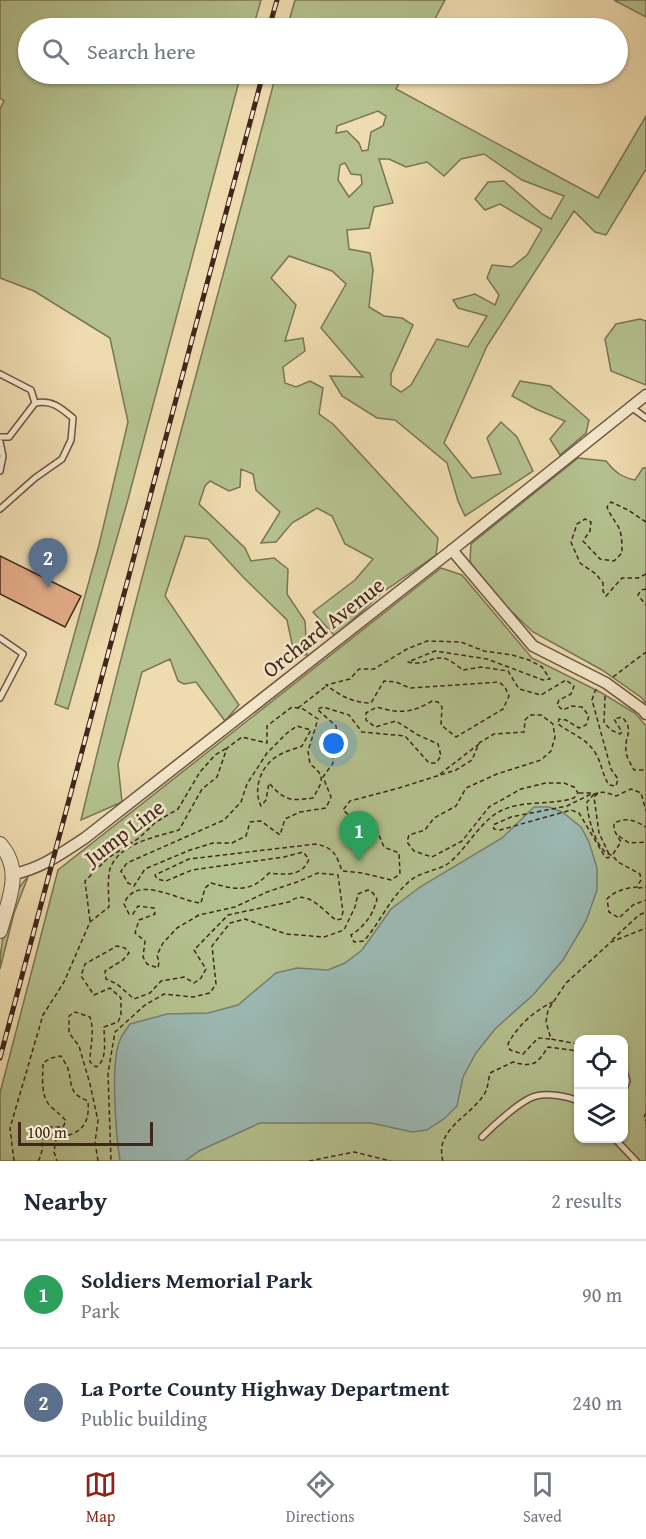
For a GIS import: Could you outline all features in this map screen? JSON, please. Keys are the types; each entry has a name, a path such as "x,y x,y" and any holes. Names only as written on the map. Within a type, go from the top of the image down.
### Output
{"street":[{"name":"Orchard Avenue","path":"14,874 46,864 85,838 646,395"},
{"path":"452,550 533,646 606,683 646,714"},
{"path":"0,844 7,853 14,874 0,931"}],"lane":[{"path":"0,374 31,390 35,403"},
{"path":"0,437 9,436 35,403 46,401 61,408 73,418 71,440 62,459 35,478 0,509"},
{"path":"631,407 646,418"},
{"path":"0,442 3,456 0,471"},
{"path":"0,638 23,654 0,698"},
{"path":"482,1137 501,1118 535,1096 567,1096 574,1099"},
{"path":"619,1143 636,1161"}],"path":[{"path":"646,522 611,502 607,507 619,529 622,553 614,561 600,558 584,541 590,531 591,522 585,519 577,524 571,542 580,563 596,574 603,583 606,596 622,578 639,578 646,574"},
{"path":"646,589 640,590 638,595 646,605"},
{"path":"297,708 326,686 340,680 350,679 360,669 374,669 407,649 427,641 461,642 484,651 529,660 542,667 550,679 543,680 487,659 435,651 408,662 417,664 441,657 463,670 482,667 508,671 519,689 541,695 566,680 574,686 571,694 559,700 558,705 563,710 572,706 582,707 589,716 586,725 579,728 566,720 559,719 558,724 573,735 582,737 597,754 602,775 609,785 616,786 618,779 611,769 592,700 595,691 646,652"},
{"path":"14,1161 10,1128 43,1015 64,982 90,922 109,907 110,870 123,851 179,830 202,789 217,777 227,748 242,737 267,743 267,726 292,707 303,709 318,719 308,751 310,764 320,772 322,781 313,798 293,800 281,797 269,783 266,800 261,806 257,798 265,767 278,755 302,746 311,730 297,726 267,753 247,784 241,802 224,820 127,863 121,871 128,883 134,886 145,869 190,850 213,843 232,843 246,836 250,822 261,821 279,835 285,819 300,812 326,808 331,797 324,777 333,763 334,741 337,735 336,726 317,709 323,707 349,715 362,732 405,736 429,763 436,763 441,756 438,744 396,721 375,727 366,720 366,713 377,706 396,713 420,708 432,701 438,702 442,707 441,725 456,737 504,709 509,696 505,687 499,682 410,688 396,682 384,681 371,703 357,703 340,696 326,686"},
{"path":"606,683 604,723 611,730 620,734 622,728 614,719 622,717 627,722 630,729 626,751 633,770 646,770"},
{"path":"438,775 494,734 524,732 525,720 530,715 541,715 553,724 555,737 551,751 541,760 497,774 466,788 456,806 434,818 425,830 409,835 407,842 414,851 432,857 462,841 489,807 521,789 546,783 564,783 574,787 578,793"},
{"path":"98,1161 95,1142 98,1121 79,1046 69,1033 69,1016 75,1012 90,1017 94,1028 90,1062 96,1067 101,1064 103,1058 104,1027 118,1022 121,1015 121,998 110,987 94,995 89,991 81,976 85,964 117,946 125,948 129,953 123,960 105,971 106,979 117,984 134,999 150,993 161,981 184,977 194,983 201,978 206,969 194,950 228,915 289,902 296,897 309,897 336,920 341,919 343,912 338,875 318,873 235,907 199,915 177,928 163,943 157,956 158,968 147,964 143,957 145,941 135,933 139,920 155,914 154,908 138,906 133,914 129,914 124,904 127,897 135,890 148,889 189,902 201,903 205,888 211,883 240,890 262,880 269,873 296,873 306,867 309,859 303,852 284,857 192,870 166,881 158,879 155,875 189,858 316,844 327,847 336,855 342,871 391,880 400,874 399,853 384,847 376,828 366,820 352,818 343,810 350,801 456,770 472,760 479,743"},
{"name":"Jump Line","path":"90,922 86,881 108,858 139,838 156,822 178,809 200,772 215,755 227,748"},
{"path":"619,836 621,842 619,847 608,858 605,857 579,813 571,810 500,830 494,829 493,825 511,818 567,806 589,795 603,792 616,796 631,789 641,793 646,811"},
{"path":"578,793 597,793"},
{"path":"111,1161 108,1073 115,1032 145,1005 165,994 193,998 210,993 216,984 212,946 230,923 245,919 286,934 324,937 344,930 355,907 358,894 368,890 374,893 377,899 374,910 366,923 351,935 354,942 364,942 395,893 414,878 447,864 497,813 513,807 565,801 574,798 578,793"},
{"path":"597,793 594,797 598,833 607,852 618,862 640,874 646,873"},
{"path":"597,793 587,802 588,818 602,850 612,855"},
{"path":"646,827 631,819 622,819 614,823 614,830 629,843 646,842"},
{"path":"637,887 641,880 640,874"},
{"path":"646,887 625,888 607,899 609,912 619,918 633,905 646,900"},
{"path":"551,1039 546,1022 548,1010 566,983 639,915 646,912"},
{"path":"610,942 646,928"},
{"path":"554,1001 539,1008 523,1023 508,1044 510,1050 523,1054 537,1038 574,1043"},
{"path":"443,1161 441,1153 445,1138 457,1120 476,1106 486,1093 490,1073 513,1062 532,1065 541,1060 548,1047 574,1050"},
{"path":"38,1161 41,1157 42,1135 46,1127 63,1127 66,1121 49,1105 43,1094 43,1063 61,1056 68,1069 70,1088 88,1101 88,1112 85,1125 73,1135 56,1139 54,1152 57,1161"},
{"path":"646,1113 644,1117 646,1121"},
{"path":"309,1161 354,1152 391,1161"}],"green space":[{"path":"0,0 261,0 256,18 18,18 18,84 238,84 127,503 68,709 55,704 99,545 128,422 110,338 34,291 0,278 0,109 4,101 0,98"},
{"path":"295,0 445,0 435,18 290,18"},
{"path":"614,0 646,0 646,17"},
{"path":"273,84 399,84 396,89 598,198 646,116 646,169 606,235 595,232 574,211 487,346 444,443 472,478 501,474 487,438 501,422 517,437 533,471 465,516 458,501 447,463 395,420 377,418 342,396 330,376 363,377 321,328 346,284 332,271 289,256 271,278 296,305 285,341 303,338 305,351 283,367 285,383 296,387 310,381 323,388 319,414 333,424 438,538 436,555 383,592 335,636 313,612 355,580 373,559 345,544 332,516 317,508 292,523 276,542 261,543 280,512 256,490 253,474 241,469 240,487 229,491 210,481 205,486 199,504 245,548 251,561 274,558 288,569 287,594 305,621 307,655 294,653 287,620 208,539 185,536 165,596 239,705 225,721 196,682 184,684 178,681 170,659 142,672 118,764 122,802 81,820 128,633","holes":["378,111 386,116 383,126 371,132 368,150 362,151 359,143 347,131 336,133 337,126","484,154 522,180 564,196 551,219 504,181 488,182 475,199 485,210 500,204 542,229 527,255 512,267 492,265 487,278 499,295 495,305 475,294 453,300 458,308 487,316 468,347 437,339 411,385 401,392 391,385 391,374 413,325 402,318 384,316 369,307 373,270 370,253 349,249 347,230 369,228 374,207 393,203 379,159 389,159 406,167 427,162 444,176 461,159","345,163 351,174 361,175 362,184 349,197 338,180 340,165"]},
{"path":"640,319 646,321 646,385 611,371 605,339 616,324"},
{"path":"520,381 550,386 589,420 586,433 560,455 550,439 565,421 512,396"},
{"path":"578,458 606,461 619,473 635,480 643,468 646,468 646,704 642,698 602,670 533,632 495,596 470,562 471,544"},
{"path":"441,568 462,575 532,658 600,692 635,713 646,726 646,1161 0,1161 0,1093 58,870"},
{"path":"28,877 14,913 0,969 10,907 21,885"}],"water":[{"path":"534,807 549,807 562,812 581,827 589,842 597,868 597,890 586,921 563,960 533,995 495,1029 476,1053 463,1077 457,1106 445,1118 427,1130 412,1132 371,1123 260,1123 199,1151 185,1161 120,1161 115,1065 120,1040 130,1024 167,1014 208,1013 238,1005 276,973 297,968 328,970 345,963 362,950 391,909 420,887 502,838"}],"building":[{"path":"0,556 81,596 65,627 0,594"}],"railway":[{"path":"272,18 277,0"},
{"path":"0,1058 260,84"}],"place":[{"name":"La Porte County Highway Department","path":"48,588"},
{"name":"Soldiers Memorial Park","path":"359,861"}]}
